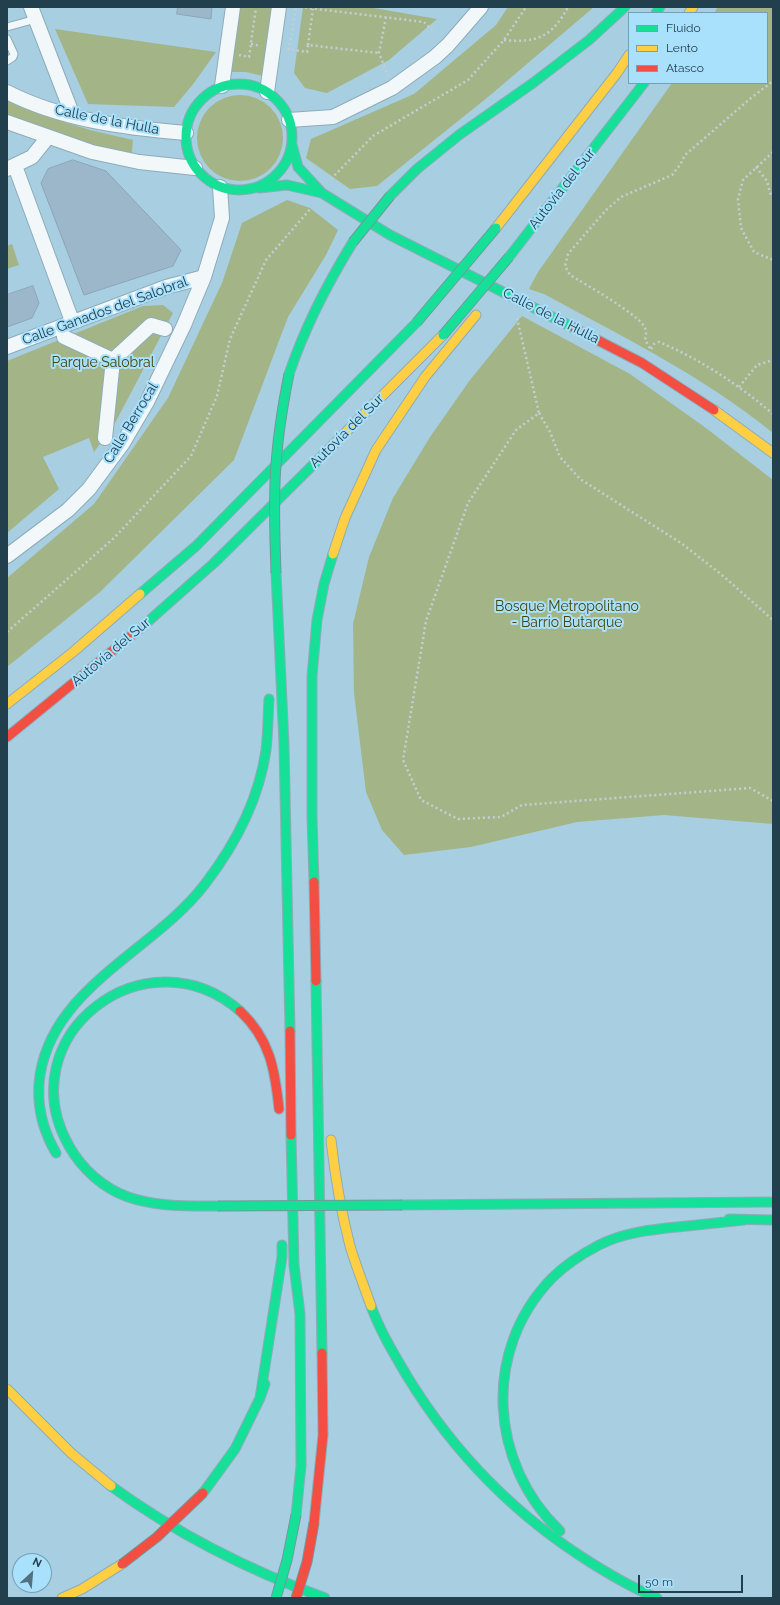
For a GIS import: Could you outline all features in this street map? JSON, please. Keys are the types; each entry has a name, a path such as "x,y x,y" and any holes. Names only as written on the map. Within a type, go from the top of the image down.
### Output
{"main road":[{"path":"276,1598 287,1560 296,1515 301,1466 300,1314 294,1265 284,744 276,588 274,504 281,412 289,374 299,343 326,285 353,242 390,196 417,169 459,135 533,83 588,40 625,7"},
{"name":"Autovía del Sur","path":"7,704 73,652 196,546 346,396 417,322 496,228 617,73 628,56"},
{"path":"245,84 267,92 281,104 289,120 292,132 292,145 298,168 322,193 287,185 237,190 220,187 202,176 195,168 190,157 186,145 186,133 192,113 204,96 222,86 245,84"},
{"name":"Autovía del Sur","path":"7,737 135,633 214,563 443,335 509,257 643,84"},
{"path":"253,188 267,182 279,172 287,160 292,145"},
{"name":"Calle de la Hulla","path":"322,193 390,235 642,363 700,400 773,453"},
{"path":"490,293 509,257"},
{"path":"296,1598 307,1562 314,1523 323,1435 318,1042 312,816 312,676 317,620 334,551 345,518 376,450 424,377 483,305"},
{"path":"269,627 276,588"},
{"path":"61,1161 53,1148 41,1120 38,1093 40,1069 47,1043 61,1020 88,989 173,917 204,886 225,856 245,818 257,788 266,751 269,686"},
{"path":"279,1115 273,1067 265,1042 245,1015 217,994 186,983 157,981 113,995 94,1007 74,1028 61,1052 55,1077 54,1104 62,1134 76,1159 99,1182 126,1196 155,1204 218,1206 773,1202"},
{"path":"318,1042 327,1110"},
{"path":"330,1132 342,1214 355,1262 372,1307 394,1355 428,1410 458,1449 489,1482 540,1529 587,1562 660,1597"},
{"path":"280,1194 283,1219 356,1220"},
{"path":"673,1218 773,1220"},
{"path":"660,1597 578,1547 551,1523 528,1493 512,1458 503,1420 503,1386 508,1358 517,1332 529,1308 552,1279 573,1261 600,1244 626,1235 653,1229 744,1220"},
{"path":"260,1398 282,1257 281,1234"},
{"path":"289,1297 294,1265"},
{"path":"62,1598 82,1589 122,1564 157,1536 203,1493 235,1449 260,1398 276,1352"},
{"path":"7,1389 41,1425 94,1472 139,1506 204,1545 260,1574 325,1598"}],"street":[{"path":"222,86 233,7"},
{"path":"267,92 279,7"},
{"path":"289,120 333,117 392,88 435,57 448,45 481,7"},
{"path":"33,13 73,116"},
{"name":"Calle de la Hulla","path":"7,92 18,98 73,116 144,130 186,133"},
{"name":"Calle de la Hulla","path":"7,122 92,152 135,162 195,168"},
{"path":"48,137 32,158 11,168 72,321"},
{"name":"Calle Berrocal","path":"7,556 68,510 89,489 123,443 146,402 184,325 204,277 222,218 220,187"},
{"name":"Calle Ganados del Salobral","path":"7,347 72,321 166,287 204,277"},
{"path":"105,438 113,360 151,325 165,329"},
{"path":"64,337 113,360"}],"lane":[{"path":"7,27 33,13"},
{"path":"7,39 14,54 13,57 7,61"}],"path":[{"path":"239,55 250,57 256,7"},
{"path":"289,50 296,7"},
{"path":"300,7 424,22 434,32"},
{"path":"330,179 373,136 468,80 504,40 526,7"},
{"path":"504,40 524,42 541,36 552,29 564,16 568,7"},
{"path":"283,49 307,52 313,9"},
{"path":"386,17 379,53 392,88"},
{"path":"251,44 263,46"},
{"path":"308,45 379,53"},
{"path":"651,349 645,340 647,333 643,324 632,315 570,275 565,266 568,254 606,210 621,197 672,175 680,165 685,155 746,102 773,82"},
{"path":"773,152 743,180 738,199 741,228 754,252 773,260"},
{"path":"756,167 767,181 770,193 773,197"},
{"path":"7,632 114,538 191,456 217,396 230,339 266,260 313,206"},
{"path":"512,296 539,413 550,432 560,457 580,479 681,543 722,575 773,620"},
{"path":"642,363 654,344 660,342 674,348 739,387 773,414"},
{"path":"739,387 757,365 773,360"},
{"path":"539,413 516,430 468,503 426,621 403,760 421,800 458,819 501,817 522,805 750,788 773,801"}],"green space":[{"path":"240,7 272,7 263,76 246,72 231,72"},
{"path":"303,7 368,7 437,19 389,60 327,93 305,88 294,73"},
{"path":"508,7 594,7 488,97 377,186 350,189 306,158 311,139 414,94 496,25"},
{"path":"718,7 773,7 773,433 746,412 691,375 544,294 529,289 538,272 671,84 768,84 768,12 715,12"},
{"path":"55,29 216,52 194,83 174,107 88,104"},
{"path":"240,95 248,96 264,102 276,114 282,130 282,146 276,162 264,174 248,180 240,181 232,180 216,174 204,162 198,146 197,138 198,130 204,114 216,102 232,96"},
{"path":"7,100 48,117 90,130 133,140 131,161 7,116"},
{"path":"287,200 310,208 338,230 326,255 288,317 234,460 100,592 7,667 7,578 94,504 168,398 222,283 242,223"},
{"path":"12,244 19,265 7,269 7,246"},
{"name":"Parque Salobral","path":"163,305 173,313 114,425 94,452 89,438 43,457 59,489 7,533 7,361 143,306"},
{"name":"Bosque Metropolitano - Barrio Butarque","path":"522,316 630,374 706,428 773,480 773,824 664,815 577,822 471,847 404,855 382,830 366,792 354,693 353,624 369,557 393,498 430,437 470,380"}],"building":[{"path":"178,7 212,7 211,19 177,14"},
{"path":"73,160 106,171 181,250 173,266 84,295 41,183 48,169"},
{"path":"33,286 39,303 32,318 7,327 7,295"}],"traffic: fast":[{"path":"390,196 417,169 459,135 533,83 589,40 625,7"},
{"path":"657,12 660,7"},
{"path":"239,84 259,88 276,100 288,117 292,137 288,157 276,174 259,186 239,190 219,186 202,174 190,157 186,137 190,117 202,100 219,88 239,84"},
{"path":"509,257 643,84"},
{"path":"292,145 298,167 322,193 390,235 574,328"},
{"path":"259,188 287,185 322,193"},
{"path":"353,242 390,196"},
{"path":"417,322 496,228"},
{"path":"289,374 302,339 317,306 353,242"},
{"path":"443,335 509,257"},
{"path":"140,594 196,546 417,322"},
{"path":"276,573 274,519 275,478 279,430 289,374"},
{"path":"143,626 214,563 325,453"},
{"path":"314,882 312,816 312,676 317,620 324,584 333,554"},
{"path":"276,573 284,744 290,1031"},
{"path":"56,1153 47,1134 41,1115 39,1095 40,1075 49,1044 65,1017 85,993 184,908 205,884 226,854 252,804 263,768 268,731 269,699"},
{"path":"316,981 322,1353"},
{"path":"218,1206 150,1203 119,1193 94,1177 80,1162 69,1146 55,1105 56,1067 71,1033 96,1006 128,989 165,982 203,989 240,1011"},
{"path":"291,1135 294,1265 300,1314 301,1466 296,1515"},
{"path":"402,1205 773,1202"},
{"path":"218,1206 402,1205"},
{"path":"729,1219 773,1220"},
{"path":"560,1531 536,1504 519,1473 508,1440 503,1406 505,1372 514,1338 529,1307 552,1278 562,1269 586,1252 609,1240 653,1230 744,1220"},
{"path":"260,1398 282,1257 282,1245"},
{"path":"371,1306 392,1351 425,1404 466,1457 489,1481 538,1526 565,1546 616,1578 657,1598"},
{"path":"203,1493 235,1449 260,1398 265,1384"},
{"path":"111,1486 161,1520 214,1550 268,1575 325,1598"},
{"path":"276,1598 287,1560 296,1515"}],"traffic: slow":[{"path":"690,12 693,7"},
{"path":"496,228 617,73 628,56"},
{"path":"333,554 345,518 376,450 425,377 476,315"},
{"path":"325,453 443,335"},
{"path":"714,410 773,453"},
{"path":"7,704 73,652 140,594"},
{"path":"331,1140 334,1167 350,1246 371,1306"},
{"path":"7,1389 71,1453 111,1486"},
{"path":"62,1598 82,1589 122,1564"}],"traffic: jam":[{"path":"574,328 642,363 714,410"},
{"path":"7,737 143,626"},
{"path":"314,882 316,981"},
{"path":"240,1011 258,1033 269,1056 273,1068 279,1109"},
{"path":"290,1031 291,1135"},
{"path":"314,1523 323,1435 322,1353"},
{"path":"122,1564 157,1537 203,1493"},
{"path":"296,1598 307,1562 314,1523"}]}
